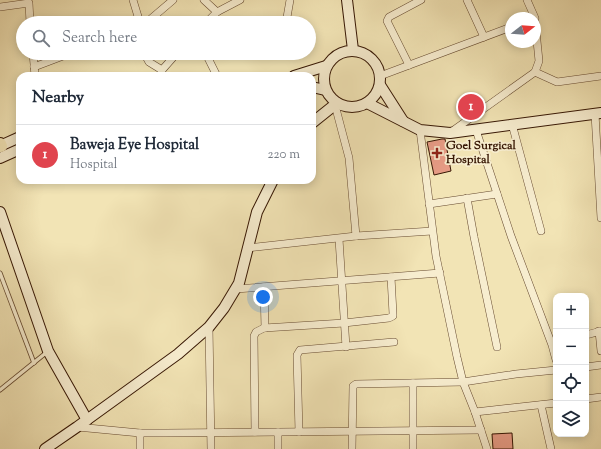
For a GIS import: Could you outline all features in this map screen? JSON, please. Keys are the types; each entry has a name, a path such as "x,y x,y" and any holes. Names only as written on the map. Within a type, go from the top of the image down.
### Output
{"street":[{"path":"133,0 138,16"},
{"path":"154,16 173,0"},
{"path":"204,0 217,12"},
{"path":"213,16 217,12 240,0"},
{"path":"287,16 290,0"},
{"path":"347,0 352,50"},
{"path":"409,65 387,20 389,17 420,0"},
{"path":"467,0 484,37"},
{"path":"527,0 532,12"},
{"path":"0,7 32,1 31,16"},
{"path":"326,66 323,80 328,96 336,104 350,108 367,103 375,96 380,80 409,65 505,29"},
{"path":"450,133 535,72 539,61 538,48"},
{"path":"307,72 326,66 338,53 352,50 360,51 370,57 377,66 380,80 404,123"},
{"path":"34,60 35,72"},
{"path":"34,67 52,60"},
{"path":"148,60 160,72"},
{"path":"162,72 171,60"},
{"path":"209,60 215,72"},
{"path":"535,72 557,82 601,76"},
{"path":"316,88 325,90"},
{"path":"367,103 420,130 450,133 598,114 601,218"},
{"path":"316,120 336,104"},
{"path":"336,104 348,158 356,236"},
{"path":"512,124 541,232"},
{"path":"420,130 432,231 440,273 463,382 487,449"},
{"path":"476,130 511,236 553,341"},
{"path":"0,145 16,139"},
{"path":"0,158 16,151"},
{"path":"45,449 77,428 178,354 209,327 224,308 236,289 242,274 247,248 257,212 271,184"},
{"path":"429,204 497,194"},
{"path":"467,198 498,346"},
{"path":"0,212 48,351 87,420"},
{"path":"247,248 356,236 432,231"},
{"path":"339,238 346,347"},
{"path":"236,289 440,273"},
{"path":"255,432 254,336 258,330 265,328 344,323 389,318 393,316 390,277"},
{"path":"264,287 265,328"},
{"path":"209,327 211,449"},
{"path":"589,334 600,331 601,351"},
{"path":"299,432 298,352 303,349 346,347 394,342"},
{"path":"589,367 601,365"},
{"path":"352,449 354,385 362,383 463,382 553,370"},
{"path":"413,383 413,449"},
{"path":"589,399 601,397"},
{"path":"475,412 553,403"},
{"path":"541,405 550,449"},
{"path":"77,428 140,433 481,430"},
{"path":"278,432 278,449"},
{"path":"140,433 140,449"}],"lane":[{"path":"0,274 34,363"},
{"path":"0,390 48,351"}],"building":[{"path":"471,103 473,110 463,116 459,107"},
{"path":"445,139 451,171 434,175 427,142"},
{"path":"512,433 513,449 493,449 492,434"}],"place":[{"name":"Baweja Eye Hospital","path":"471,107"},
{"name":"Goel Surgical Hospital","path":"437,153"}]}
